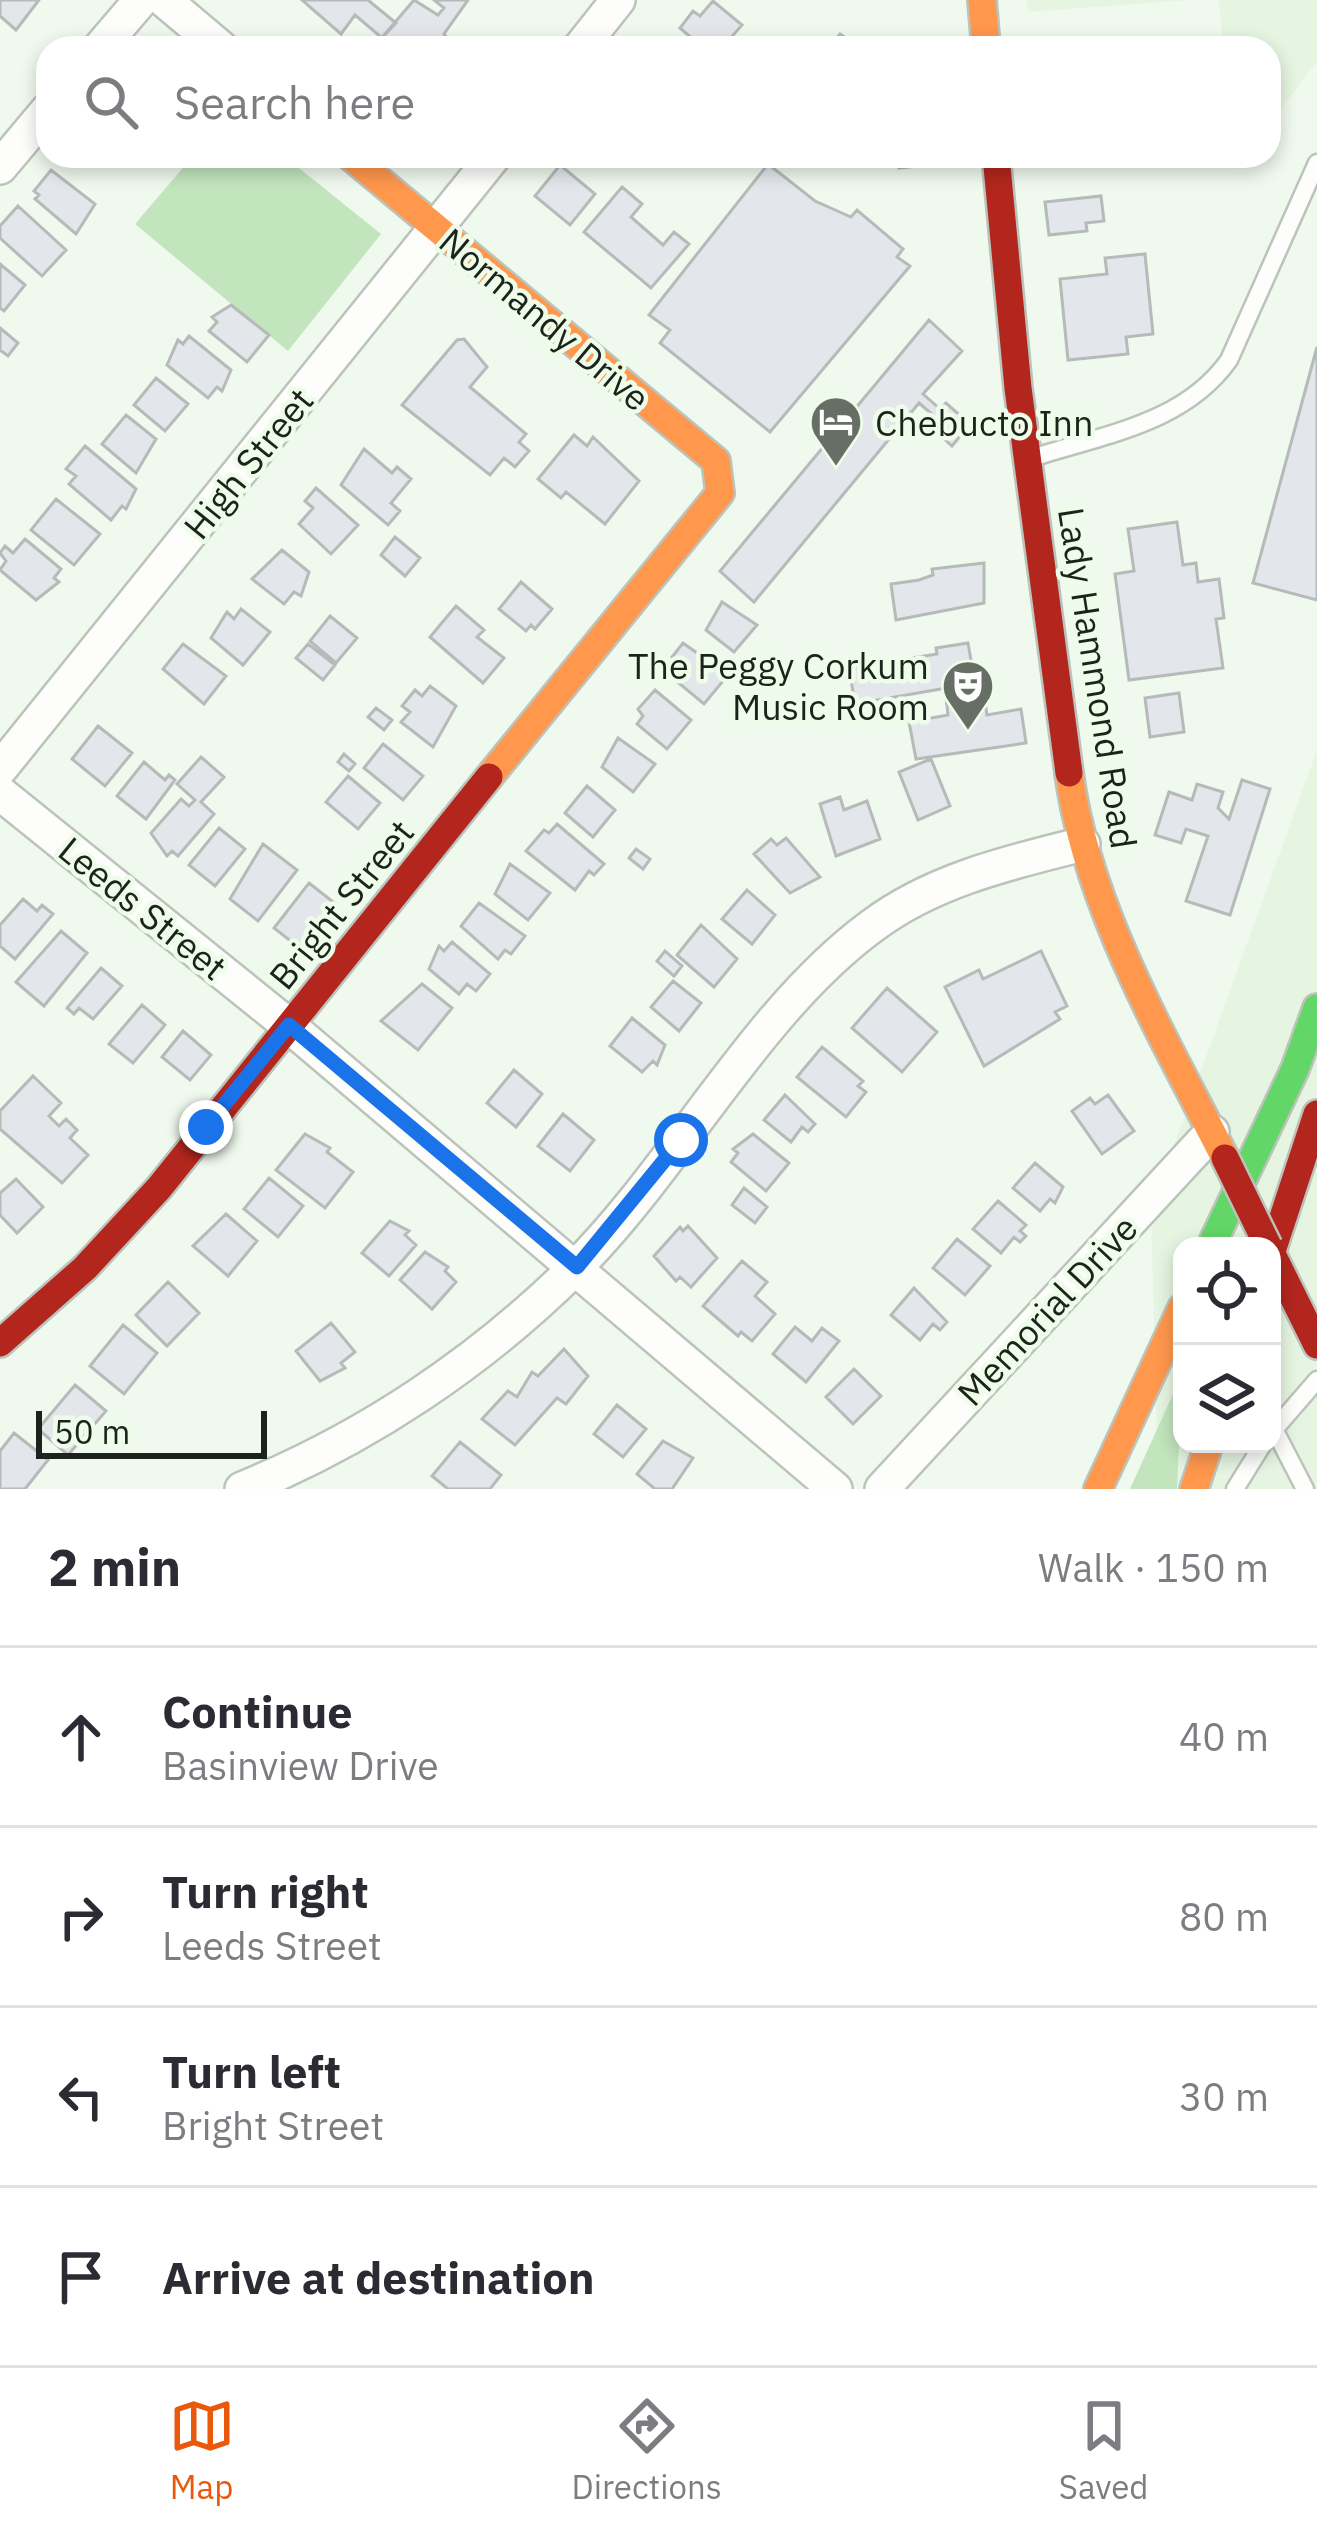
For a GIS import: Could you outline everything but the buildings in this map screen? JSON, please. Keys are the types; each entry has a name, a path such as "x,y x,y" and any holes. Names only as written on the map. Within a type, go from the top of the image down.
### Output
{"main road":[{"path":"982,0 985,36"},
{"name":"Normandy Drive","path":"364,168 716,461 720,493"},
{"name":"Lady Hammond Road","path":"997,168 1028,459 1083,844 1120,946 1265,1237"},
{"name":"Bright Street","path":"0,1342 101,1257 158,1196 289,1025 720,493"},
{"path":"1215,1237 1295,1070 1317,1008"},
{"path":"1275,1237 1317,1114"},
{"name":"Lady Hammond Road","path":"1281,1271 1317,1345"},
{"path":"1098,1489 1173,1327"},
{"path":"1194,1489 1206,1453"}],"street":[{"path":"110,36 140,0"},
{"path":"164,0 207,36"},
{"path":"590,36 618,0"},
{"path":"0,167 36,124"},
{"name":"High Street","path":"0,769 484,168"},
{"name":"Leeds Street","path":"0,793 289,1025 836,1489"},
{"path":"242,1489 298,1466 393,1413 497,1339 577,1267 816,975 873,925 983,870 1083,844"},
{"name":"Memorial Drive","path":"882,1489 1219,1145"}],"lane":[{"path":"1028,459 1159,416 1211,385 1229,360 1317,163"},
{"path":"1281,1422 1317,1380"},
{"path":"1281,1452 1305,1489"},
{"path":"1235,1489 1258,1453"}],"shaded area":[{"path":"1027,0 1190,0 1028,12"},
{"path":"1219,0 1317,0 1317,61 1281,109 1281,36 1222,36"},
{"path":"1317,750 1317,1489 1158,1489 1151,1209"}],"green space":[{"path":"183,168 299,168 381,234 288,351 135,224"},
{"path":"1173,1394 1177,1489 1130,1489"}],"traffic: fast":[{"path":"1215,1237 1295,1069 1317,1008"}],"traffic: slow":[{"path":"982,0 985,36"},
{"path":"364,168 716,461 720,493 489,777"},
{"path":"1069,773 1078,823 1110,923 1225,1158"},
{"path":"1098,1489 1173,1327"},
{"path":"1194,1489 1206,1453"}],"traffic: jam":[{"path":"997,168 1018,388 1069,773"},
{"path":"0,1343 85,1268 159,1188 489,777"},
{"path":"1277,1237 1317,1114"},
{"path":"1225,1158 1264,1237"},
{"path":"1281,1272 1317,1345"}],"place":[{"name":"Chebucto Inn","path":"836,468"},
{"name":"The Peggy Corkum Music Room","path":"968,732"}],"route":[{"path":"206,1127 289,1025 577,1267 681,1140"}]}
